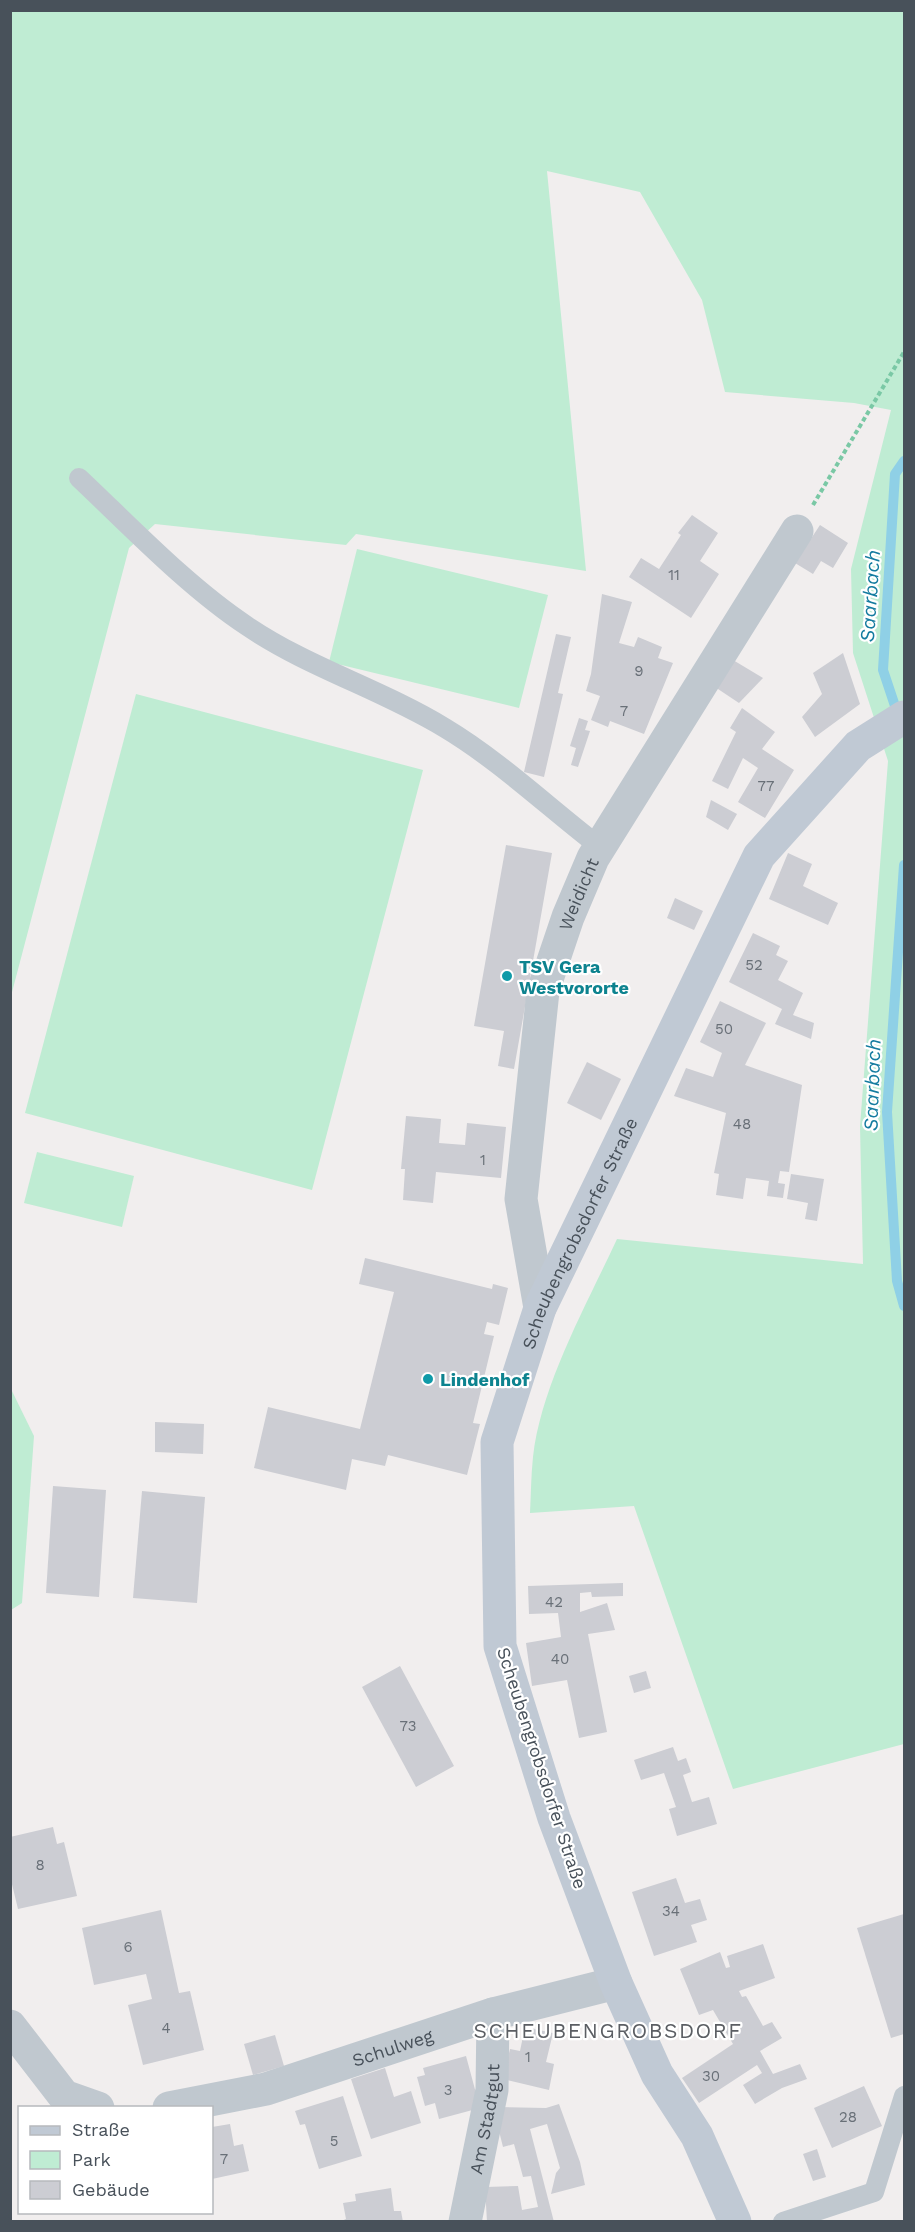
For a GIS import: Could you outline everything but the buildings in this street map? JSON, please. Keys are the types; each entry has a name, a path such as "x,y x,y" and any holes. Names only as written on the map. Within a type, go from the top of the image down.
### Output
{"main road":[{"name":"Scheubengrobsdorfer Straße","path":"735,2222 697,2136 657,2074 616,1983 554,1818 500,1646 497,1442 540,1308 759,856 858,746 904,717"}],"street":[{"name":"Weidicht","path":"540,1308 521,1199 543,991 568,917 600,847 797,531"},
{"name":"Schulweg","path":"179,2106 266,2089 493,2014 616,1983"},
{"name":"Am Stadtgut","path":"465,2222 492,2090 493,2014"},
{"path":"10,2026 64,2096 92,2106"}],"lane":[{"path":"80,478 170,563 246,626 305,660 444,728 492,761 600,847"},
{"path":"783,2222 874,2192 904,2096"}],"path":[{"path":"797,531 904,352"}],"green space":[{"path":"11,11 904,11 904,1744 733,1789 634,1506 530,1513 533,1457 545,1402 567,1345 617,1239 863,1264 860,1126 888,761 853,653 851,569 891,410 854,403 725,392 702,300 640,192 547,171 586,571 356,534 346,545 155,524 129,548 11,996"},
{"path":"357,549 548,595 519,708 329,662"},
{"path":"136,694 423,770 312,1190 25,1113"},
{"path":"37,1152 134,1176 122,1227 24,1203"},
{"path":"10,1387 34,1436 22,1603 11,1610"}],"waterway":[{"name":"Saarbach","path":"898,715 883,670 895,474 904,461"},
{"name":"Saarbach","path":"904,865 887,1112 897,1281 904,1306"}],"place":[{"name":"TSV Gera Westvororte","path":"507,976"},
{"name":"Lindenhof","path":"428,1379"}],"district":[{"name":"SCHEUBENGROBSDORF","path":"608,2030"}]}
